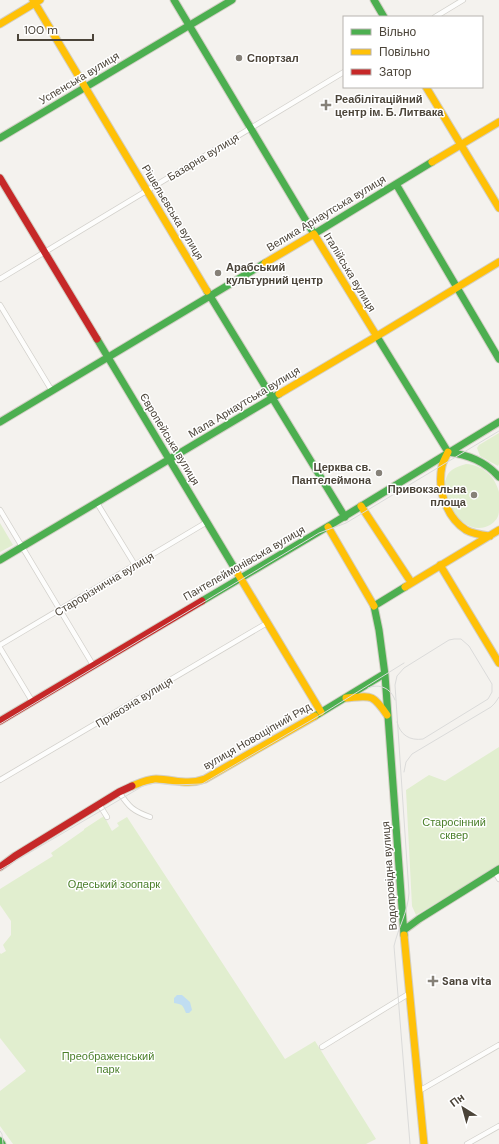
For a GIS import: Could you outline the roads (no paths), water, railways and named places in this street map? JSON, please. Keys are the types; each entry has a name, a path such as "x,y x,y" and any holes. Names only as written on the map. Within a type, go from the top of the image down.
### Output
{"main road":[{"name":"Італійська вулиця","path":"174,0 314,234 448,452"},
{"name":"Успенська вулиця","path":"0,138 232,0"},
{"path":"374,0 383,16"},
{"path":"0,24 36,1"},
{"name":"Рішельєвська вулиця","path":"36,1 272,399 345,517"},
{"path":"427,88 499,208"},
{"name":"Велика Арнаутська вулиця","path":"0,422 499,122"},
{"name":"Європейська вулиця","path":"0,178 321,712"},
{"path":"396,184 499,359"},
{"name":"Мала Арнаутська вулиця","path":"0,560 170,460 499,262"},
{"name":"Пантелеймонівська вулиця","path":"0,721 240,577 345,517 448,452 499,422"},
{"path":"490,536 472,533 466,530 447,510 441,482 442,467 448,452 466,455 481,461 490,467 499,477"},
{"path":"361,506 412,582"},
{"path":"328,527 374,606 499,530"},
{"path":"440,565 499,663"},
{"name":"Водопровідна вулиця","path":"374,606 379,630 384,674 404,930 424,1144"},
{"name":"вулиця Новощіпний Ряд","path":"0,867 132,786 147,780 155,779 195,783 205,780 384,674"},
{"name":"вулиця Новощіпний Ряд","path":"344,698 364,696 371,697 377,701 387,715"},
{"path":"404,930 497,870"}],"street":[{"path":"437,16 463,0"},
{"name":"Базарна вулиця","path":"0,279 46,253 147,190 343,73"},
{"path":"0,305 52,391"},
{"path":"97,503 135,565"},
{"path":"0,510 93,665"},
{"name":"Старорізнична вулиця","path":"0,647 207,522"},
{"name":"Привозна вулиця","path":"0,780 267,623"},
{"path":"0,647 32,701"},
{"path":"120,793 126,802 137,812 150,817"},
{"path":"100,805 107,817"},
{"path":"497,870 499,879"},
{"path":"322,1047 410,993"},
{"path":"420,1091 499,1045"},
{"path":"467,1144 499,1126"}],"water":[{"path":"177,995 182,995 190,1002 192,1010 189,1013 186,1013 182,1005 174,1003 174,998"}],"tram line":[{"path":"0,724 319,533 346,523 499,431"},
{"path":"397,722 398,727 406,736 414,739 423,739 488,699 492,692 492,684 469,646 461,639 449,640 404,668 397,676 395,685 409,893 407,907 394,946 410,1144"},
{"path":"0,870 143,786 155,783 172,785 202,784 322,714 404,663"},
{"path":"368,688 380,686 391,692 395,700"},
{"path":"404,772 406,762 412,754 491,707 499,697"},
{"path":"0,1131 2,1134 3,1144"}],"place":[{"name":"Спортзал","path":"239,58"},
{"name":"Реабілітаційний центр ім. Б. Литвака","path":"326,105"},
{"name":"Арабський культурний центр","path":"218,273"},
{"name":"Церква св. Пантелеймона","path":"379,473"},
{"name":"Привокзальна площа","path":"474,495"},
{"name":"Sana vita","path":"433,981"}],"park label":[{"name":"Старосінний сквер","path":"454,828"},
{"name":"Одеський зоопарк","path":"114,884"},
{"name":"Преображенський парк","path":"108,1062"}]}
